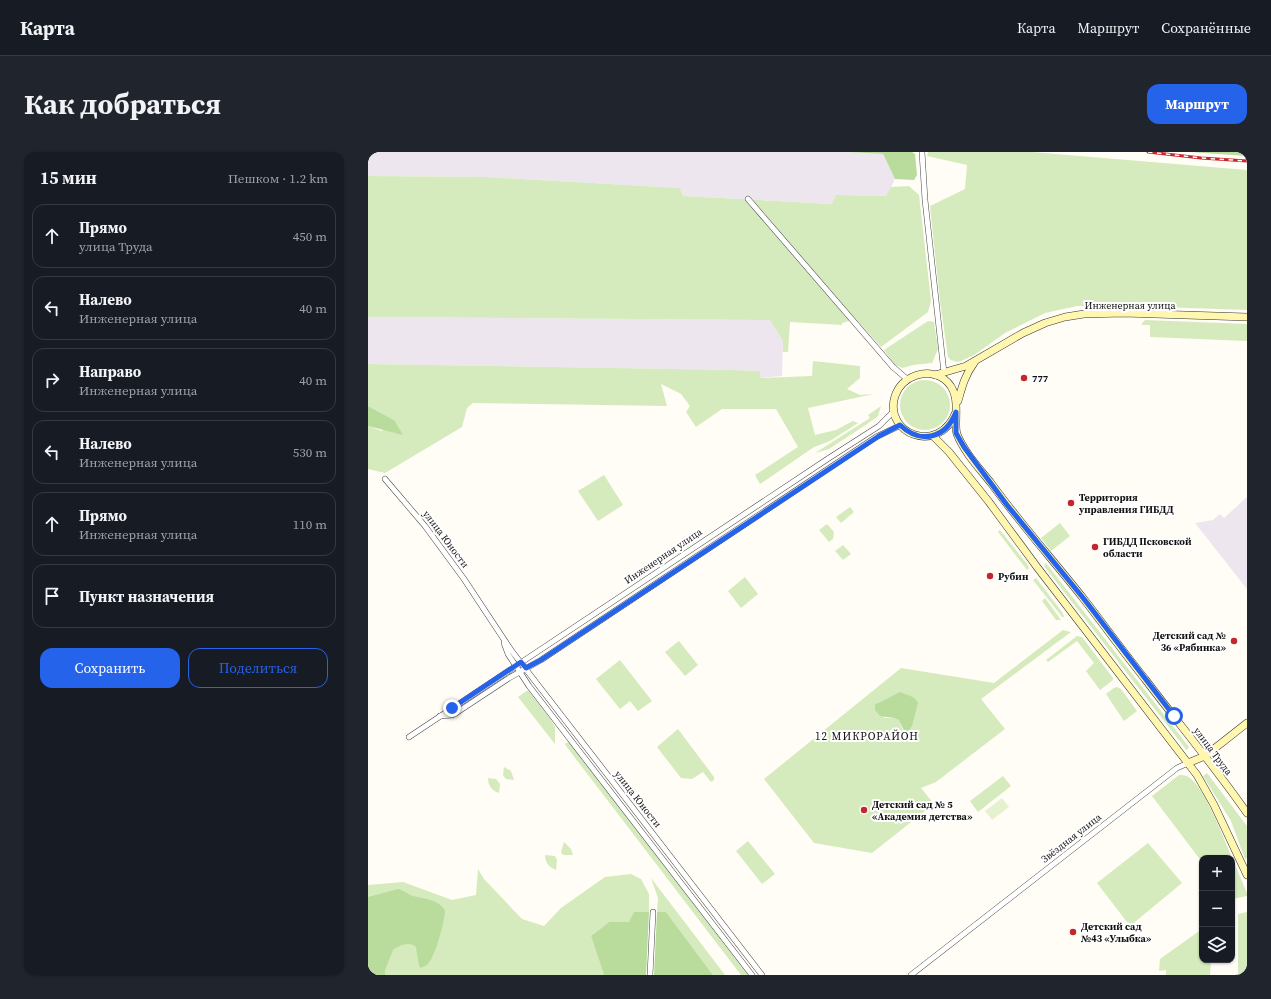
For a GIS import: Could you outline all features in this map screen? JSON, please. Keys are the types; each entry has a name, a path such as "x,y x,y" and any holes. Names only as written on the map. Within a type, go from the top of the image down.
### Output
{"main road":[{"name":"Инженерная улица","path":"907,379 921,374 935,375 944,373 976,362 1023,333 1064,316 1124,313 1247,317"},
{"name":"Инженерная улица","path":"933,436 948,428 953,421 957,410 962,384 976,362"},
{"path":"935,375 944,379 952,387 956,396 957,410"},
{"path":"907,379 898,389 895,396 894,411 900,425 912,434 918,436 933,436 949,452 976,485 1058,595 1197,775 1214,804 1247,872"},
{"name":"улица Труда","path":"957,410 956,433 964,447 1003,500 1084,599 1247,813"},
{"name":"Звёздная улица","path":"1188,763 1205,756 1247,723"}],"street":[{"path":"922,152 925,208 944,373"},
{"path":"748,199 893,367 907,379"},
{"name":"Инженерная улица","path":"408,737 879,426 894,411"},
{"name":"Инженерная улица","path":"440,716 456,714 581,634 876,437 900,425"},
{"name":"улица Юности","path":"385,479 425,526 460,573 500,634 518,664 520,672 533,691 752,975"},
{"name":"улица Юности","path":"518,664 526,668 762,975"},
{"name":"Звёздная улица","path":"910,975 1177,768 1188,763"},
{"path":"650,975 653,912"}],"shaded area":[{"path":"368,152 848,152 883,154 895,179 887,196 836,195 833,204 683,196 680,188 485,177 368,176"},
{"path":"368,317 771,320 783,341 782,376 760,378 760,371 734,370 368,364"},
{"path":"1247,497 1247,589 1195,523 1213,520 1220,514 1224,518"}],"green space":[{"path":"848,152 912,152 915,154 917,175 914,180 895,179 883,154"},
{"path":"928,152 1032,152 1247,170 1247,310 1077,306 1045,313 1005,333 974,355 957,362 951,360 948,357 940,301 930,206 965,189 967,165 927,156"},
{"path":"1190,152 1247,152 1247,156"},
{"path":"368,176 485,177 680,188 683,196 832,204 836,195 886,196 891,187 909,186 919,195 931,301 928,312 881,347 856,319 842,323 842,325 790,322 788,352 783,352 783,341 770,320 368,317"},
{"path":"1145,320 1247,324 1247,341 1150,337 1150,325 1141,325"},
{"path":"928,321 934,322 938,349 932,363 913,365 903,368 895,365 884,350"},
{"path":"813,361 860,366 860,378 847,389 860,395 874,394 808,408 815,435 836,430 853,421 858,423 830,441 814,447 760,484 755,475 798,447 776,409 722,409 696,427 686,412 690,406 681,394 661,384 667,406 473,403 467,408 462,427 385,473 368,469 368,426 382,431 394,420 368,406 368,364 734,370 760,371 760,378 812,376"},
{"path":"925,380 934,382 945,391 950,405 948,414 939,425 925,430 916,428 905,419 900,405 902,396 911,385"},
{"path":"368,406 394,420 403,435 368,426"},
{"path":"881,406 878,416 867,424 829,449 815,453 870,418 868,415"},
{"path":"604,475 623,505 598,521 578,491"},
{"path":"850,507 854,512 841,523 836,517"},
{"path":"1060,523 1070,536 1051,551 1041,538"},
{"path":"827,524 834,532 833,539 829,542 819,530"},
{"path":"1000,530 1027,564 1029,568 1027,570 998,532"},
{"path":"843,545 851,554 843,560 835,551"},
{"path":"1046,563 1189,747 1188,749 1186,750 1044,566"},
{"path":"745,577 758,594 741,608 728,591"},
{"path":"1036,578 1062,612 1064,616 1063,618 1033,580"},
{"path":"1045,598 1061,620 1056,620 1042,601"},
{"path":"1063,630 1071,632 981,699 1005,729 936,782 921,788 934,804 872,853 814,843 764,779 901,668 994,683","holes":["886,700 899,720 894,718 885,718 875,704","899,721 907,733 903,731"]},
{"path":"1077,636 1082,637 1113,678 1113,680 1100,690 1086,671 1094,663 1077,641 1048,662 1046,660"},
{"path":"679,641 698,665 685,676 665,652"},
{"path":"620,660 652,701 638,711 630,701 620,709 596,679"},
{"path":"1117,687 1121,689 1137,711 1124,721 1106,694"},
{"path":"528,690 555,727 555,744 518,697"},
{"path":"900,692 913,697 918,703 912,726 907,733 905,733 899,720 880,716 875,710 875,704"},
{"path":"678,729 714,777 714,780 711,782 703,772 692,779 681,778 657,747"},
{"path":"568,742 748,975 741,975 566,746 565,744"},
{"path":"504,767 511,771 514,780 506,779 503,775"},
{"path":"1207,773 1247,826 1247,858 1245,859 1231,821 1203,776"},
{"path":"1179,775 1190,778 1202,792 1208,803 1231,855 1199,855 1199,858 1152,796"},
{"path":"1003,776 1011,786 978,812 970,801"},
{"path":"488,778 496,779 500,784 499,793 491,788"},
{"path":"1002,798 1009,807 992,820 985,811"},
{"path":"748,841 775,874 762,884 736,851"},
{"path":"564,842 571,849 573,855 563,855 561,852"},
{"path":"1148,843 1182,883 1130,926 1097,883"},
{"path":"545,855 555,856 557,860 556,870 551,868 548,864"},
{"path":"1235,865 1247,893 1247,896 1235,898"},
{"path":"478,869 484,879 522,919 544,926 561,908 605,877 631,874 641,879 649,894 649,912 634,912 630,922 609,922 591,936 604,975 368,975 368,885 403,882 452,900 476,895"},
{"path":"651,878 725,975 713,975 666,912 657,912 658,898"},
{"path":"398,889 413,896 435,902 442,906 445,910 436,947 430,961 427,965 421,968 419,966 416,947 411,944 401,945 393,950 385,970 385,975 368,975 368,897"},
{"path":"634,912 649,912 646,975 604,975 591,936 609,922 629,922"},
{"path":"657,912 666,912 713,975 654,975"},
{"path":"1247,912 1247,975 1238,975 1238,914"},
{"path":"1199,931 1199,963 1211,963 1210,975 1166,975 1166,970 1159,971 1160,959"}],"railway":[{"path":"1148,152 1247,161"}],"place":[{"name":"777","path":"1024,378"},
{"name":"Территория управления ГИБДД","path":"1071,503"},
{"name":"ГИБДД Псковской области","path":"1095,547"},
{"name":"Рубин","path":"990,576"},
{"name":"Детский сад № 36 «Рябинка»","path":"1234,641"},
{"name":"Детский сад № 5 «Академия детства»","path":"864,810"},
{"name":"Детский сад №43 «Улыбка»","path":"1073,932"}],"district":[{"name":"12 МИКРОРАЙОН","path":"867,736"}],"route":[{"path":"452,708 521,662 526,668 541,660 879,436 900,425 912,434 918,436 933,436 948,428 953,421 956,412 956,433 964,447 1007,505 1084,599 1143,678 1174,716"}]}
